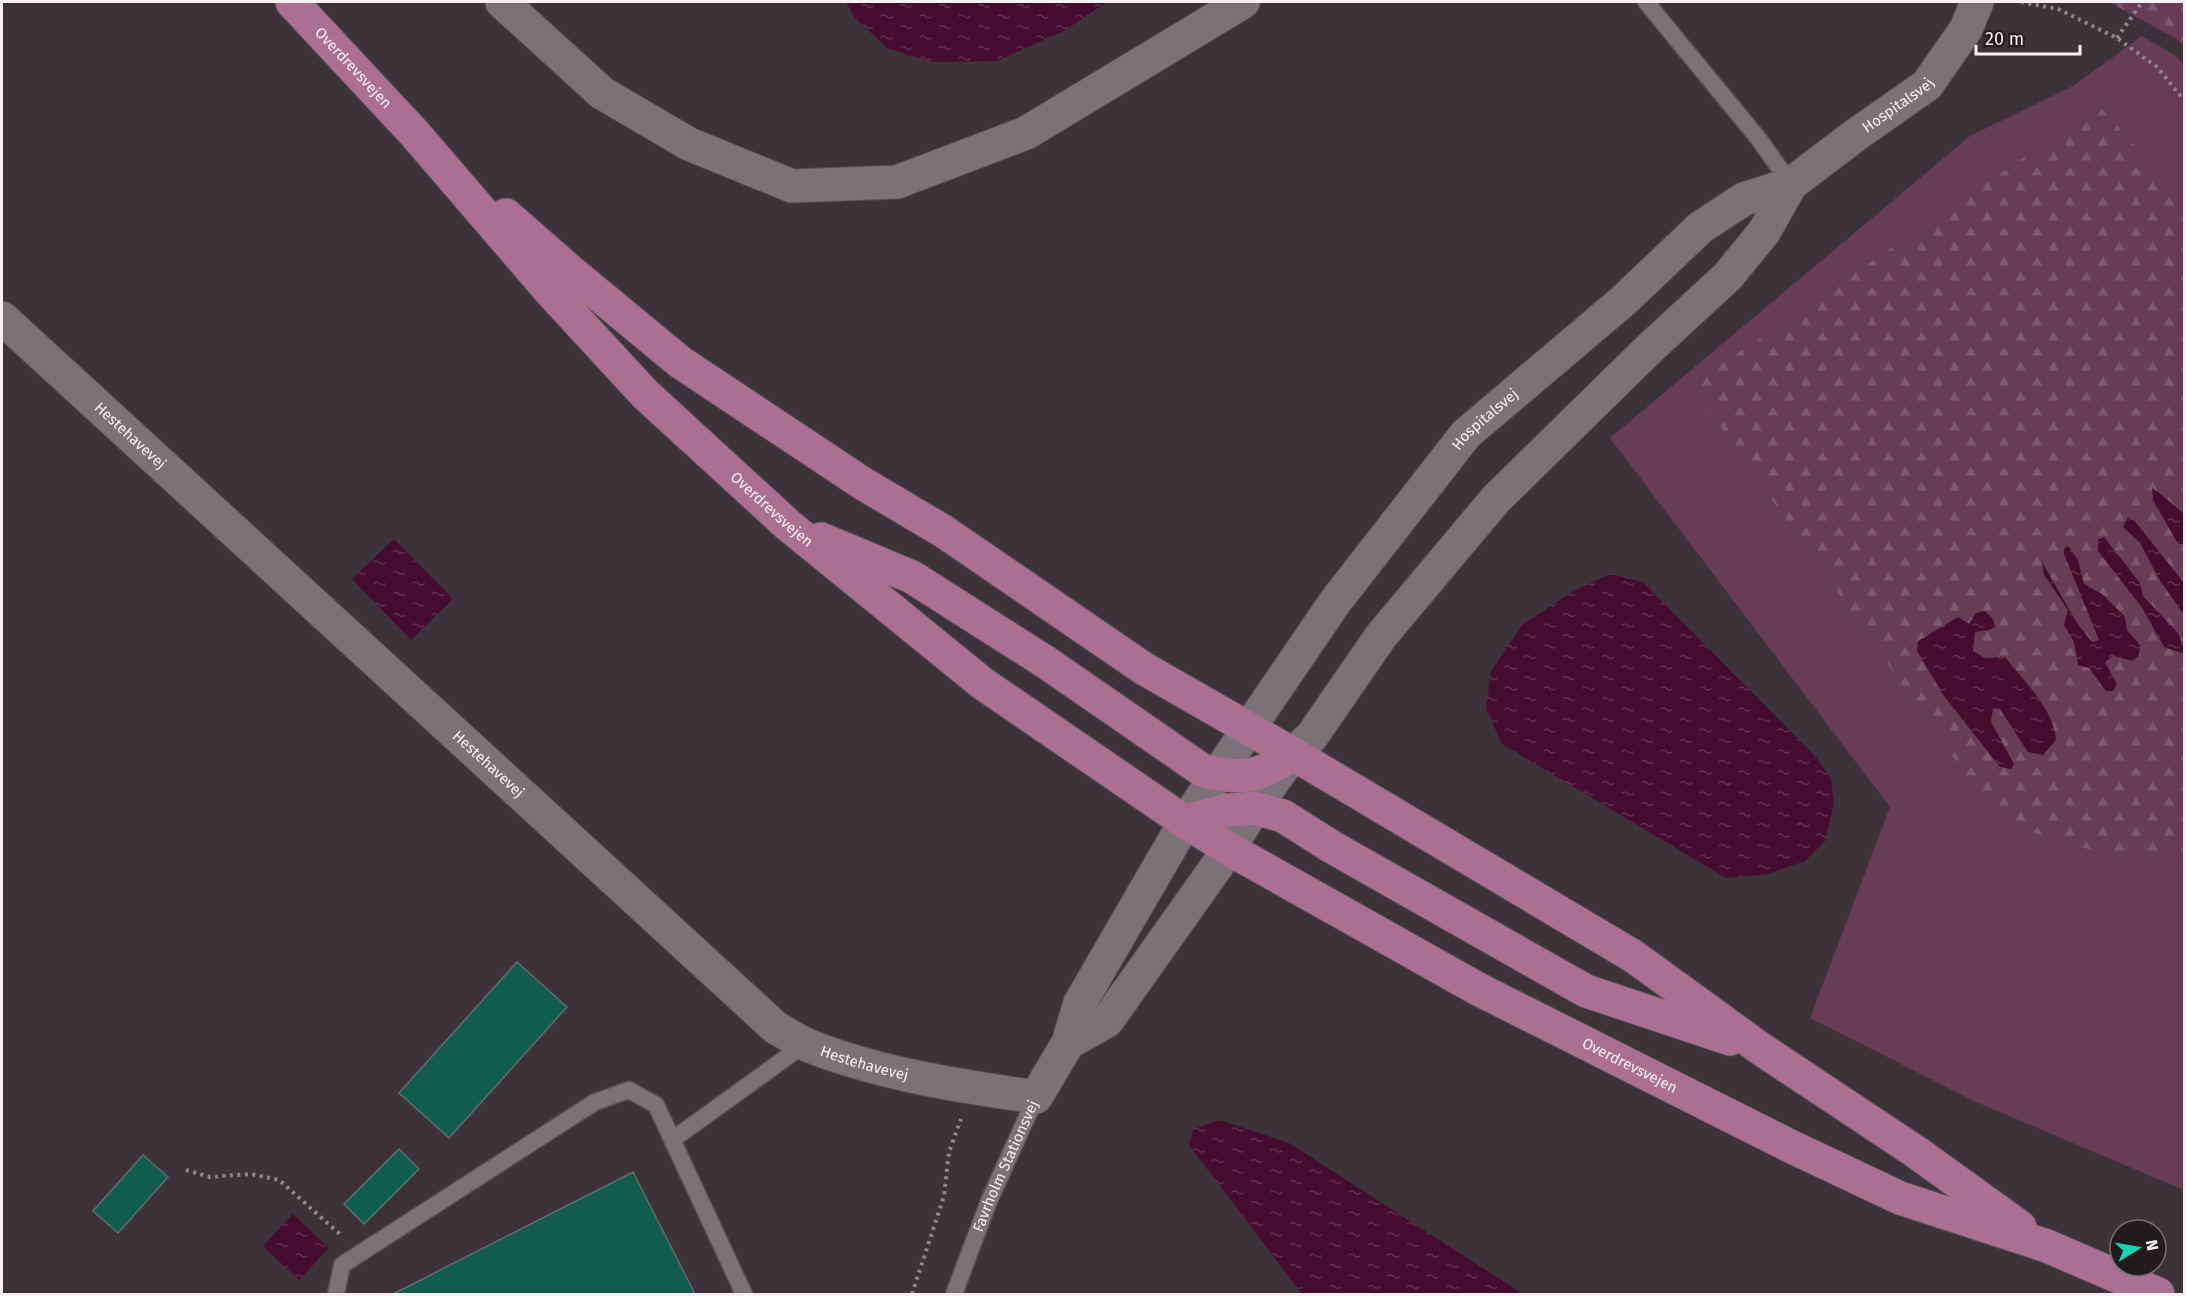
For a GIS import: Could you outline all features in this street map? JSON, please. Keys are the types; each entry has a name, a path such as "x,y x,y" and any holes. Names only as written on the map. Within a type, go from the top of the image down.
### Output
{"main road":[{"name":"Overdrevsvejen","path":"292,2 415,134 550,291 645,394 788,525 982,682 1185,822 1478,989 1900,1198 2047,1246 2158,1294"},
{"name":"Overdrevsvejen","path":"415,134 570,271 680,362 862,483 944,531 1143,668 1293,754 1633,957 1761,1049 1916,1152 2047,1246"},
{"path":"788,525 912,577 1047,663 1202,770 1239,777 1271,769 1293,754"},
{"path":"1185,822 1226,810 1254,808 1283,816 1332,847 1586,990 1761,1049"}],"street":[{"path":"502,2 602,93 689,144 792,186 897,182 1026,134 1243,2"},
{"name":"Hospitalsvej","path":"1249,729 1335,602 1466,434 1623,301 1701,227 1744,200 1791,184 1927,85 1966,29 1977,2"},
{"name":"Hospitalsvej","path":"1293,754 1312,736 1381,636 1496,499 1649,349 1728,276 1764,232 1791,184"},
{"name":"Hestehavevej","path":"2,318 775,1027 805,1044 860,1063 973,1088 1036,1097"},
{"path":"1185,822 1249,729"},
{"path":"1229,849 1254,808 1293,754"},
{"name":"Favrholm Stationsvej","path":"1036,1097 1068,1043 1080,1003 1185,822"},
{"name":"Favrholm Stationsvej","path":"1068,1043 1107,1021 1229,849"}],"lane":[{"path":"1647,2 1758,138 1791,184"},
{"path":"672,1140 805,1044"},
{"path":"336,1294 342,1265 596,1102 629,1090 656,1105 744,1294"},
{"name":"Favrholm Stationsvej","path":"954,1294 989,1201 1036,1097"}],"path":[{"path":"2021,2 2058,9 2117,38 2157,67 2184,100"},
{"path":"2117,38 2142,2"},
{"path":"912,1294 944,1196 949,1152 973,1088"},
{"path":"186,1170 210,1177 251,1174 279,1180 361,1253"}],"green space":[{"path":"2109,2 2184,2 2184,45 2175,38"},
{"path":"2142,36 2176,56 2184,66 2184,1190 1976,1102 1810,1018 1890,807 1610,438 1970,136 2073,86"},
{"path":"2099,106 2184,199 2184,855 2095,851 2000,823 1691,385"}],"water":[{"path":"846,2 1107,2 1064,31 997,61 932,62 887,48 855,18"},
{"path":"2152,487 2182,512 2184,544 2178,544 2153,500"},
{"path":"2128,517 2134,520 2184,583 2184,615 2159,579 2140,543 2123,527"},
{"path":"2104,537 2140,583 2143,596 2178,633 2184,650 2182,653 2164,647 2143,609 2098,551 2098,539"},
{"path":"394,539 453,599 411,640 352,579"},
{"path":"2068,546 2078,560 2084,584 2102,594 2125,617 2127,630 2140,645 2139,655 2133,661 2113,656 2105,662 2117,684 2113,691 2106,691 2089,668 2078,665 2074,642 2064,625 2068,610 2044,575 2042,562 2077,623 2092,642 2099,640 2064,554 2064,549"},
{"path":"1610,574 1643,582 1815,756 1831,779 1834,803 1825,841 1805,861 1768,874 1726,878 1502,744 1486,709 1491,671 1522,625 1572,592"},
{"path":"1985,611 1993,619 1995,627 1975,632 1973,651 1985,658 2005,657 2044,706 2054,728 2056,740 2043,755 2028,752 2000,709 1993,708 1991,722 2014,764 2011,769 2000,767 1944,696 1917,651 1918,641 1958,617 1969,624 1976,613"},
{"path":"1220,1120 1289,1143 1523,1294 1302,1294 1189,1145 1193,1129"},
{"path":"293,1214 329,1248 299,1280 263,1246"}],"building":[{"path":"517,962 567,1007 449,1138 399,1093"},
{"path":"399,1149 419,1169 364,1224 344,1204"},
{"path":"143,1155 168,1177 118,1233 93,1211"},
{"path":"633,1172 695,1294 393,1294"}]}
